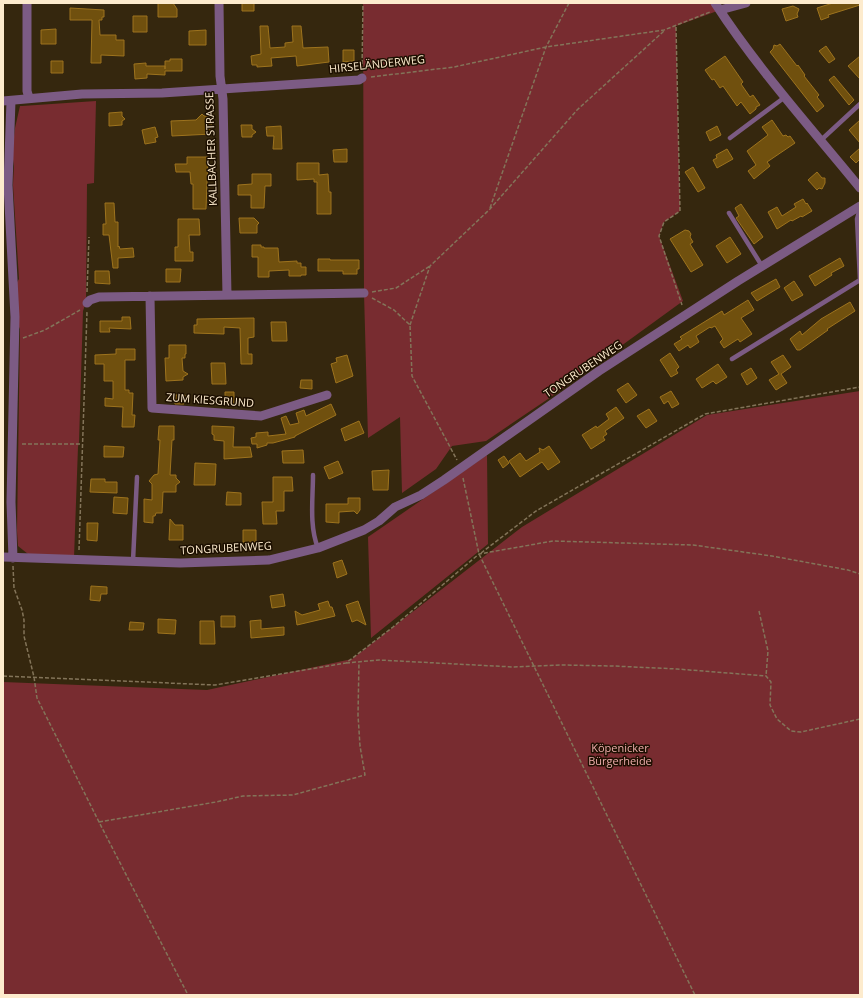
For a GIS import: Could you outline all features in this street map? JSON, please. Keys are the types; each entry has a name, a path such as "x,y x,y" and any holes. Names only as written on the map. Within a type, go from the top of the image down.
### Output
{"street":[{"path":"27,3 27,91 29,98"},
{"name":"KALLBACHER STRASSE","path":"219,3 221,88 223,104 227,295"},
{"path":"746,3 717,7 785,97 859,185"},
{"name":"HIRSELÄNDERWEG","path":"7,101 82,94 162,93 359,80 362,78"},
{"path":"7,101 8,185 15,299 11,502 13,558"},
{"name":"TONGRUBENWEG","path":"3,558 180,563 256,561 269,560 318,548 373,525 395,506 421,495 599,371 762,266 860,206"},
{"path":"87,303 90,300 99,297 364,293"},
{"name":"ZUM KIESGRUND","path":"150,296 152,408 261,416 327,395"}],"lane":[{"path":"730,138 785,97"},
{"path":"820,140 860,104"},
{"name":"TONGRUBENWEG","path":"732,359 860,280 857,219 860,206"},
{"path":"729,213 762,266"},
{"path":"313,475 314,527 315,539 318,548"},
{"path":"133,561 136,477"}],"path":[{"path":"362,78 363,3"},
{"path":"490,209 546,47 570,3"},
{"name":"HIRSELÄNDERWEG","path":"362,78 454,67 546,47 664,30 713,11 717,7"},
{"path":"676,26 680,210 664,222 659,236 685,315"},
{"path":"364,293 396,288 430,266 490,209 577,110 664,30"},
{"path":"79,560 89,237"},
{"path":"430,266 410,325 412,376 461,468 479,554 695,995"},
{"path":"364,293 394,310 410,325"},
{"path":"15,337 24,338 45,330 74,314 87,303"},
{"path":"346,663 393,627 479,554 536,511 705,414 860,387"},
{"path":"12,443 82,444"},
{"path":"479,554 553,541 692,545 779,558 848,570 860,574"},
{"path":"13,558 12,570 14,588 22,610 24,620 24,636 34,677 37,698 188,995"},
{"path":"759,611 768,651 766,676 771,682 770,705 777,719 791,731 801,732 860,719"},
{"path":"3,676 214,685 346,663 379,660 513,667 562,665 613,666 766,676"},
{"path":"99,822 243,796 293,795 365,774 360,746 358,715 359,662"}],"green space":[{"path":"363,3 716,3 720,10 676,26 680,211 664,222 659,236 683,301 548,399 486,441 452,446 436,469 402,493 400,417 368,438 364,293"},
{"path":"96,101 94,183 87,184 86,302 83,311 74,558 28,554 18,546 17,531 20,329 18,325 16,284 19,279 13,185 14,166 12,153 15,128 20,106"},
{"name":"Köpenicker Bürgerheide","path":"860,391 860,995 3,995 3,682 207,690 352,659 522,527 707,415"},
{"path":"487,455 488,544 371,638 368,537"}],"building":[{"path":"158,3 173,3 177,9 177,17 158,17"},
{"path":"242,3 254,3 254,11 242,11"},
{"path":"833,3 860,3 860,5 828,15 829,17 821,20 817,8"},
{"path":"793,6 799,9 797,14 798,17 786,21 782,9"},
{"path":"70,8 104,10 104,17 102,17 102,20 99,20 100,35 116,35 116,40 124,40 124,56 101,55 101,63 91,63 92,20 70,20"},
{"path":"133,16 147,16 147,32 133,32"},
{"path":"260,26 268,26 270,48 285,47 285,43 293,42 292,26 301,26 303,48 328,47 329,62 297,66 296,56 271,58 272,66 257,67 257,65 252,65 251,56 261,54"},
{"path":"56,29 56,44 41,44 41,30"},
{"path":"206,30 206,45 189,45 189,31"},
{"path":"780,44 797,66 798,65 805,75 804,76 819,95 817,97 824,106 817,112 770,52 774,45 777,46"},
{"path":"826,46 835,59 829,63 819,51"},
{"path":"343,50 354,50 354,61 343,62"},
{"path":"725,56 743,82 741,84 750,97 753,95 760,105 750,114 741,102 737,106 723,86 720,88 705,70"},
{"path":"860,56 860,79 848,66"},
{"path":"170,59 182,59 182,71 165,71 165,75 147,74 147,78 135,79 134,64 146,63 146,66 165,66 165,61 170,61"},
{"path":"51,61 63,61 63,73 51,73"},
{"path":"834,76 854,100 849,105 829,80"},
{"path":"122,112 122,116 125,119 122,121 122,125 109,126 109,113"},
{"path":"202,114 204,116 211,116 212,134 172,136 171,121 196,120"},
{"path":"772,120 783,136 790,136 795,143 767,162 770,166 754,179 748,171 756,165 747,151 768,135 762,127"},
{"path":"860,120 860,143 849,130"},
{"path":"241,125 252,125 252,129 256,132 252,135 252,137 242,137"},
{"path":"281,126 282,149 273,149 274,136 267,136 266,127"},
{"path":"717,126 721,135 710,141 706,132"},
{"path":"155,127 158,137 155,138 156,142 145,144 142,130"},
{"path":"860,148 860,159 856,163 850,157"},
{"path":"347,149 347,162 334,162 333,150"},
{"path":"727,149 733,159 717,168 713,160 717,158 716,155"},
{"path":"187,157 208,157 206,209 193,209 193,184 191,184 190,172 176,172 175,164 187,164"},
{"path":"297,163 319,163 319,175 328,174 329,192 331,192 331,214 317,214 317,182 314,182 314,179 297,180"},
{"path":"693,167 705,188 698,192 685,172"},
{"path":"817,172 822,178 825,178 825,183 822,189 819,188 817,190 808,180"},
{"path":"252,174 271,174 271,186 265,186 264,208 251,208 251,195 238,195 238,185 252,184"},
{"path":"803,199 812,211 802,217 801,216 792,221 791,220 777,229 768,212 777,207 782,216 796,207 794,204"},
{"path":"105,203 114,203 115,222 118,222 118,247 119,246 120,249 133,248 134,257 118,258 118,268 113,268 109,235 103,235 103,224 106,224"},
{"path":"741,204 763,237 754,244 736,218 739,216 735,208"},
{"path":"239,218 254,218 259,223 257,225 257,233 240,233"},
{"path":"178,219 199,219 200,235 189,235 190,252 193,252 193,261 175,261 175,247 178,247"},
{"path":"685,230 689,231 691,234 690,237 693,242 690,244 703,265 691,272 670,239"},
{"path":"730,237 741,254 727,263 716,246"},
{"path":"252,245 261,245 261,247 264,248 278,248 279,262 297,261 297,263 301,263 301,267 306,267 306,275 289,276 289,270 269,271 269,277 258,277 258,257 252,257"},
{"path":"840,258 844,266 831,273 832,275 815,286 809,276"},
{"path":"318,259 359,260 359,269 357,269 357,274 343,274 343,271 318,271"},
{"path":"166,269 181,269 180,282 166,282"},
{"path":"95,271 109,271 110,284 95,283"},
{"path":"776,279 780,287 757,301 751,293"},
{"path":"794,281 803,295 792,301 784,288"},
{"path":"748,300 754,310 741,318 752,334 740,342 738,339 724,348 720,342 723,339 715,326 710,327 696,336 699,342 690,348 688,345 679,351 674,344 682,339 680,337 722,311 724,315"},
{"path":"850,302 855,311 827,329 828,330 800,350 797,350 790,339 800,331 802,335 821,319"},
{"path":"122,317 130,317 131,329 109,328 110,332 100,332 100,321 122,321"},
{"path":"254,318 254,337 248,338 248,354 252,354 252,364 241,364 240,328 224,327 224,334 194,333 194,325 197,325 197,319"},
{"path":"271,322 286,322 287,341 272,341"},
{"path":"169,345 186,345 185,358 182,358 183,371 188,374 183,377 183,380 166,381 165,358 169,358"},
{"path":"116,349 135,349 135,360 125,360 125,390 129,390 129,393 133,393 132,415 135,415 134,427 122,427 123,407 105,406 105,398 113,399 113,381 104,381 104,364 95,364 95,355 116,354"},
{"path":"670,353 679,367 676,370 678,373 671,377 660,360"},
{"path":"347,355 353,376 336,383 331,364 337,362 336,358"},
{"path":"783,355 791,367 781,374 787,383 776,390 769,380 779,374 771,362"},
{"path":"211,363 225,363 226,384 212,384"},
{"path":"718,364 727,377 716,384 713,381 702,388 696,379"},
{"path":"751,368 757,378 747,385 741,374"},
{"path":"301,380 312,380 312,389 300,388"},
{"path":"628,383 637,395 626,403 617,390"},
{"path":"671,391 679,404 672,408 668,401 664,404 660,397"},
{"path":"225,392 234,392 234,404 225,404"},
{"path":"175,395 185,395 184,404 175,404"},
{"path":"331,404 336,415 295,437 273,443 267,443 267,445 257,448 257,444 252,444 251,438 256,437 256,433 268,432 268,436 286,434 281,418 286,416 290,425 299,423 296,413 304,410 306,416"},
{"path":"616,407 624,418 605,431 607,434 603,437 605,440 591,449 582,435 596,426 597,428 609,419 606,414"},
{"path":"649,409 657,421 646,428 637,416"},
{"path":"359,421 364,433 345,441 341,429"},
{"path":"159,426 174,426 170,475 176,475 176,478 180,482 176,485 176,492 163,492 162,513 156,513 155,516 153,516 153,523 144,522 144,499 152,500 152,484 149,481 154,475 158,474 160,440 158,440"},
{"path":"212,426 234,427 233,447 250,447 252,457 224,459 224,441 214,440"},
{"path":"104,446 124,447 123,457 104,457"},
{"path":"549,446 560,462 548,470 542,462 520,477 509,461 520,453 526,461 540,452 539,448 543,450"},
{"path":"303,450 304,463 283,463 282,451"},
{"path":"504,456 509,463 503,468 498,460"},
{"path":"338,461 343,473 329,479 324,467"},
{"path":"195,463 216,464 215,485 194,485"},
{"path":"389,470 388,490 373,490 372,471"},
{"path":"273,477 292,477 293,491 284,491 284,511 276,511 277,524 263,524 262,502 273,502"},
{"path":"91,479 105,479 105,482 117,482 117,493 90,492"},
{"path":"227,492 241,493 241,505 226,505"},
{"path":"114,497 128,498 127,514 113,513"},
{"path":"348,498 360,498 360,510 357,514 354,511 339,512 339,523 326,522 326,504 348,504"},
{"path":"170,519 175,525 183,525 183,540 169,540"},
{"path":"87,523 98,523 97,541 87,540"},
{"path":"243,530 256,530 256,542 243,542"},
{"path":"342,560 347,574 337,578 333,563"},
{"path":"91,586 107,587 107,594 101,594 100,601 90,600"},
{"path":"283,594 285,606 272,608 270,596"},
{"path":"328,601 335,616 297,625 295,611 302,615 320,610 318,604"},
{"path":"358,601 366,625 357,620 352,622 346,605"},
{"path":"221,616 235,616 235,627 221,627"},
{"path":"158,619 176,620 175,634 158,633"},
{"path":"261,620 261,629 284,627 284,635 251,638 250,621"},
{"path":"200,621 214,621 215,644 200,644"},
{"path":"130,622 144,623 143,630 129,630"}]}
